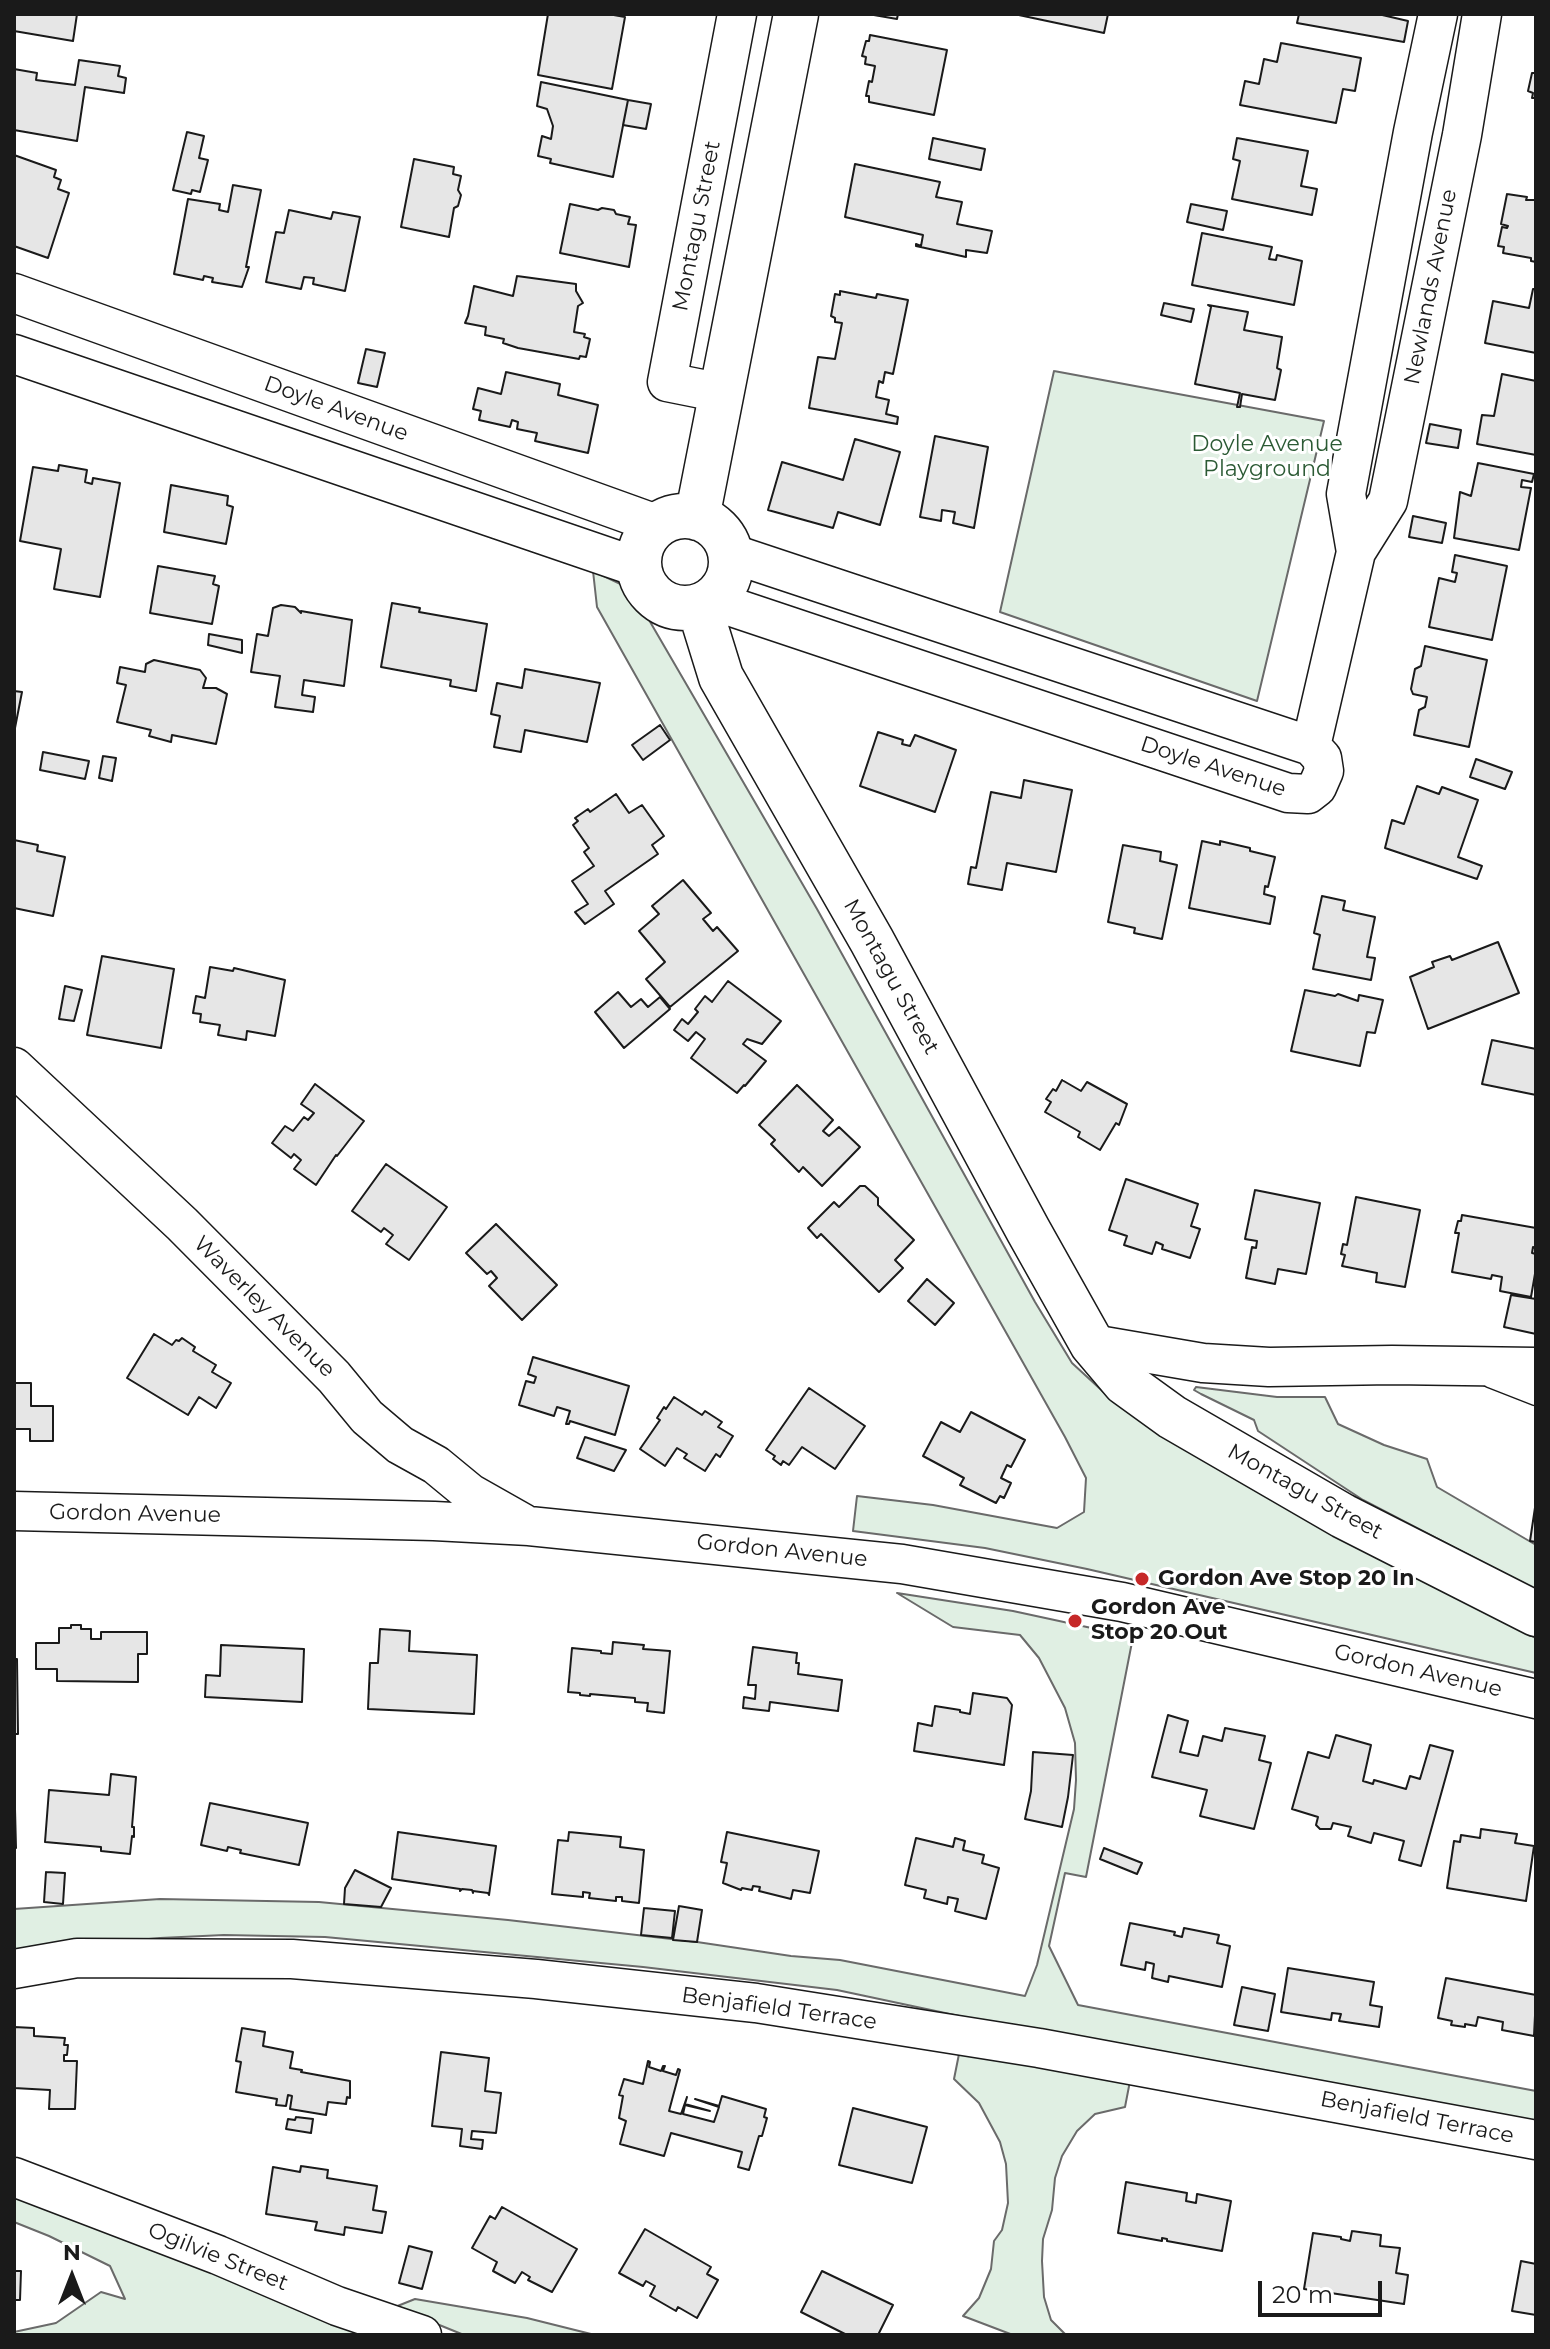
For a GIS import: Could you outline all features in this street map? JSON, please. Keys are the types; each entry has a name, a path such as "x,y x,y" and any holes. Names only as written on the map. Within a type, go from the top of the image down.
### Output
{"street":[{"name":"Montagu Street","path":"722,393 667,382 737,14"},
{"path":"678,521 722,393 796,14"},
{"name":"Newlands Avenue","path":"1356,552 1346,494 1438,14"},
{"name":"Newlands Avenue","path":"1311,746 1356,552 1388,501 1462,135 1482,14"},
{"name":"Doyle Avenue","path":"14,293 678,521"},
{"path":"14,354 640,568"},
{"path":"678,521 709,523 726,541 730,553 728,580 705,603 686,608 673,607 660,601 650,592 640,568 643,544 678,521"},
{"path":"730,553 1311,746"},
{"name":"Montagu Street","path":"705,603 721,677 872,941 1092,1344 1125,1383 1172,1417 1343,1516 1536,1614"},
{"name":"Doyle Avenue","path":"705,603 1288,793 1308,794 1317,787 1324,771 1322,758 1311,746"},
{"name":"Waverley Avenue","path":"14,1067 182,1224 334,1377 367,1417 400,1445 436,1465 470,1493 529,1526"},
{"path":"1092,1344 1203,1363 1269,1367 1536,1367"},
{"name":"Gordon Avenue","path":"14,1511 529,1526 902,1564 1105,1599 1536,1699"},
{"name":"Benjafield Terrace","path":"14,1969 77,1958 292,1959 536,1979 756,2003 1039,2048 1536,2140"},
{"name":"Ogilvie Street","path":"14,2177 218,2255 337,2306 422,2335"}],"lane":[{"path":"1457,1366 1536,1396"}],"green space":[{"name":"Doyle Avenue Playground","path":"1054,371 1324,421 1257,701 1000,612"},
{"path":"593,571 631,589 817,909 1072,1363 1110,1398 1253,1487 1403,1571 1536,1638 1536,1673 1087,1569 985,1548 853,1531 857,1496 933,1505 1057,1528 1084,1512 1086,1478 597,607"},
{"path":"1196,1387 1277,1397 1325,1397 1338,1424 1384,1445 1427,1459 1437,1487 1536,1545 1536,1590 1363,1500 1258,1431 1254,1420 1201,1394 1194,1390"},
{"path":"897,1593 1013,1611 1133,1637 1086,1877 1065,1873 1049,1946 1078,2005 1536,2091 1536,2124 1025,2030 837,1990 643,1967 325,1937 224,1935 14,1951 14,1909 160,1899 319,1902 508,1920 840,1960 1025,1996 1037,1965 1074,1809 1075,1743 1065,1708 1039,1658 1020,1635 953,1627"},
{"path":"960,2049 1130,2081 1125,2107 1095,2114 1077,2131 1062,2156 1055,2178 1052,2210 1043,2239 1044,2297 1051,2320 1066,2335 1013,2335 963,2316 979,2298 991,2269 994,2241 1002,2230 1008,2203 1006,2164 1000,2142 979,2103 954,2079"},
{"path":"14,2188 371,2335 14,2335 14,2332 56,2323 101,2292 125,2299 110,2266 14,2222"},
{"path":"415,2299 527,2318 595,2335 464,2335 395,2307"}],"building":[{"path":"14,14 77,14 73,41 14,31"},
{"path":"548,14 625,17 612,89 538,75"},
{"path":"868,14 898,14 897,19"},
{"path":"1014,14 1108,14 1104,33"},
{"path":"1299,14 1378,14 1408,21 1404,42 1297,23"},
{"path":"870,35 947,50 934,115 869,102 869,96 866,96 875,66 865,64 866,57 862,56"},
{"path":"1281,43 1361,58 1355,91 1343,89 1336,123 1240,105 1245,81 1259,84 1264,59 1277,62"},
{"path":"79,60 120,66 118,76 126,78 124,93 85,87 77,141 14,130 14,69 37,73 36,80 75,85"},
{"path":"1532,73 1536,73 1536,98 1532,98 1533,93 1528,91"},
{"path":"541,82 628,100 613,177 550,163 551,159 538,156 542,136 551,139 553,126 547,109 537,106"},
{"path":"628,100 651,104 646,129 623,125"},
{"path":"187,132 204,136 199,158 208,160 200,192 192,190 191,194 173,190"},
{"path":"933,138 985,149 981,170 929,159"},
{"path":"1237,138 1308,151 1301,186 1317,189 1312,215 1232,199 1240,161 1233,159"},
{"path":"14,155 56,170 54,177 61,180 58,189 69,193 48,258 14,246"},
{"path":"414,159 454,167 453,174 461,176 458,190 461,195 458,206 454,208 449,237 401,227"},
{"path":"855,164 940,182 936,197 962,202 957,224 992,231 987,253 966,250 966,257 916,246 921,246 923,235 845,217"},
{"path":"233,185 261,190 246,267 249,267 242,287 212,282 213,278 204,276 203,280 174,274 188,199 220,204 219,210 228,212"},
{"path":"1507,194 1536,200 1536,262 1531,258 1503,253 1504,247 1498,246 1502,227 1508,226 1501,224"},
{"path":"570,204 614,210 616,214 630,217 628,224 636,225 629,267 560,253"},
{"path":"1191,204 1227,211 1223,230 1187,222"},
{"path":"289,210 331,219 333,212 360,217 345,291 313,284 314,278 304,277 301,289 266,282 276,232 284,233"},
{"path":"1202,233 1272,247 1269,259 1276,260 1277,255 1302,261 1294,305 1192,285"},
{"path":"517,276 576,284 576,291 583,303 578,306 574,332 585,334 584,337 590,339 586,357 580,356 579,359 518,348 503,343 504,339 485,335 486,327 465,323 474,286 513,296"},
{"path":"1533,289 1536,289 1536,353 1485,343 1493,301 1529,308"},
{"path":"840,291 908,300 893,374 885,372 883,383 879,381 876,397 889,400 886,414 898,417 897,424 809,408 818,357 835,359 842,323 835,322 831,316 835,294 840,295"},
{"path":"1164,303 1194,309 1191,322 1161,315"},
{"path":"1208,305 1248,312 1244,330 1282,337 1277,368 1281,370 1275,400 1242,394 1240,407 1237,407 1240,393 1195,384 1211,307"},
{"path":"366,349 385,353 377,387 358,383"},
{"path":"506,372 560,384 558,395 598,405 588,453 535,441 537,433 517,429 518,422 512,420 510,427 479,420 481,411 473,409 478,388 501,394"},
{"path":"1502,374 1536,381 1536,455 1477,444 1482,415 1494,416"},
{"path":"1430,424 1461,430 1458,448 1426,443"},
{"path":"935,436 988,447 974,528 953,523 955,512 942,510 941,521 920,517"},
{"path":"855,439 900,452 880,525 838,512 833,528 768,510 782,462 843,480"},
{"path":"1478,463 1534,474 1532,482 1522,480 1521,487 1531,488 1519,550 1454,538 1460,492 1471,496"},
{"path":"59,465 87,470 85,482 92,484 93,478 120,483 100,597 54,589 61,549 20,541 33,467 58,471"},
{"path":"171,485 228,496 227,505 233,507 226,544 164,532"},
{"path":"1413,516 1446,523 1442,543 1409,537"},
{"path":"1455,555 1507,566 1492,640 1429,627 1439,578 1455,582 1457,573 1452,572"},
{"path":"158,566 215,576 213,584 219,586 212,624 150,613"},
{"path":"392,603 420,608 419,612 487,624 476,691 450,686 451,680 381,667"},
{"path":"281,605 295,607 301,613 352,620 344,686 304,680 302,695 315,697 313,712 275,707 280,676 251,672 257,634 268,636 273,608"},
{"path":"209,634 242,640 242,653 208,645"},
{"path":"1425,646 1487,660 1469,747 1414,735 1419,710 1425,707 1427,697 1413,694 1411,689"},
{"path":"154,660 200,670 206,678 203,688 216,688 227,694 216,744 172,735 171,742 149,736 151,730 117,722 126,685 117,683 120,667 145,672 146,664"},
{"path":"525,669 600,683 587,742 525,730 521,752 494,747 500,716 491,714 497,683 522,688"},
{"path":"14,691 22,692 14,733"},
{"path":"660,725 670,740 643,760 632,745"},
{"path":"878,732 903,740 902,744 910,746 915,735 956,750 935,812 860,786"},
{"path":"43,752 89,761 85,779 40,770"},
{"path":"103,756 116,758 112,781 99,778"},
{"path":"1476,759 1512,772 1505,789 1470,777"},
{"path":"1024,780 1072,790 1056,872 1007,863 1002,890 968,884 971,867 976,868 991,792 1021,798"},
{"path":"1417,786 1439,794 1442,787 1478,800 1458,857 1482,866 1477,879 1385,848 1392,820 1404,824"},
{"path":"616,794 629,813 642,805 664,836 652,845 658,854 605,891 614,904 585,924 575,912 588,904 572,881 594,866 584,852 589,848 573,825 578,821 575,818"},
{"path":"14,840 38,845 37,851 65,857 53,916 14,908"},
{"path":"1202,841 1220,845 1220,841 1275,857 1264,894 1275,897 1270,924 1189,908"},
{"path":"1123,845 1161,852 1160,861 1177,865 1162,939 1134,933 1135,928 1108,922"},
{"path":"683,880 711,913 703,919 713,931 717,927 738,951 670,1007 646,979 665,962 639,931 659,914 652,906"},
{"path":"1322,896 1345,901 1343,910 1375,917 1367,957 1375,958 1371,980 1313,969 1320,935 1314,933"},
{"path":"1498,942 1519,993 1428,1029 1410,977 1434,967 1432,962 1450,956 1452,960"},
{"path":"102,956 174,969 161,1048 87,1035"},
{"path":"210,967 233,971 234,968 285,980 275,1036 247,1031 246,1040 218,1035 220,1025 200,1022 201,1014 193,1013 196,996 205,998"},
{"path":"728,981 781,1021 762,1044 747,1039 743,1044 766,1061 737,1093 691,1058 705,1039 696,1032 688,1041 674,1030 682,1019 688,1024 705,996 712,1002"},
{"path":"65,986 82,990 74,1021 59,1019"},
{"path":"1305,990 1338,994 1358,1001 1359,995 1383,1000 1375,1033 1367,1032 1360,1066 1291,1051"},
{"path":"618,992 631,1007 641,999 648,1007 660,997 670,1009 624,1048 595,1012"},
{"path":"1492,1040 1536,1049 1536,1095 1482,1084"},
{"path":"1062,1080 1081,1091 1087,1082 1127,1104 1119,1125 1116,1123 1100,1150 1078,1137 1080,1132 1045,1112 1051,1102 1046,1099 1053,1089 1056,1091"},
{"path":"315,1084 364,1121 316,1185 294,1169 301,1160 294,1154 291,1158 272,1143 285,1126 293,1131 304,1117 308,1120 314,1113 301,1104"},
{"path":"797,1085 833,1120 823,1131 829,1136 839,1127 860,1147 822,1186 803,1167 799,1172 771,1144 775,1140 759,1125"},
{"path":"386,1164 447,1207 409,1260 386,1244 393,1235 384,1228 381,1232 352,1211"},
{"path":"1126,1179 1198,1204 1191,1226 1200,1229 1190,1258 1162,1249 1163,1245 1156,1242 1152,1254 1124,1245 1127,1236 1109,1230"},
{"path":"860,1186 865,1186 878,1198 878,1205 914,1240 895,1260 903,1268 879,1292 821,1234 817,1238 808,1228 834,1202 839,1207"},
{"path":"1255,1190 1320,1203 1306,1274 1278,1269 1275,1284 1246,1278 1252,1247 1256,1248 1257,1241 1245,1239"},
{"path":"1356,1197 1420,1210 1405,1287 1376,1282 1377,1273 1342,1266 1345,1255 1341,1254 1343,1244 1347,1245"},
{"path":"1462,1215 1536,1228 1536,1248 1533,1247 1532,1253 1536,1254 1536,1268 1531,1297 1500,1291 1502,1277 1492,1275 1491,1279 1452,1272 1459,1233 1455,1233"},
{"path":"496,1224 557,1285 522,1320 489,1286 497,1278 491,1271 487,1274 466,1253"},
{"path":"927,1279 954,1303 935,1325 908,1301"},
{"path":"1511,1295 1536,1299 1536,1334 1504,1327"},
{"path":"154,1334 172,1345 182,1338 195,1347 193,1351 216,1365 212,1372 231,1383 216,1408 199,1397 188,1415 127,1378"},
{"path":"533,1357 629,1386 615,1435 570,1421 566,1424 570,1411 557,1407 554,1416 519,1405 526,1381 534,1383 536,1377 528,1374"},
{"path":"14,1383 31,1383 31,1406 53,1406 53,1441 30,1441 30,1429 14,1429"},
{"path":"809,1388 865,1426 835,1469 802,1447 789,1465 783,1461 781,1465 766,1450"},
{"path":"674,1397 702,1415 705,1411 722,1422 718,1427 733,1436 720,1457 716,1454 705,1471 684,1458 687,1454 677,1448 665,1466 640,1449 660,1420 657,1418 664,1407 666,1409"},
{"path":"971,1412 1025,1440 1011,1467 1007,1465 1001,1478 1011,1483 1004,1498 1000,1496 996,1503 960,1485 964,1478 923,1456 941,1422 960,1432"},
{"path":"585,1437 626,1450 614,1471 577,1458"},
{"path":"1536,1501 1536,1542 1530,1541"},
{"path":"71,1625 91,1629 91,1639 101,1639 101,1632 147,1632 147,1654 138,1654 138,1682 57,1681 57,1669 36,1669 36,1643 59,1643 59,1628 71,1628"},
{"path":"380,1629 410,1631 409,1651 477,1655 474,1714 368,1709 370,1663 378,1663"},
{"path":"613,1642 670,1651 664,1713 647,1711 648,1703 635,1702 635,1698 568,1692 572,1648 612,1654"},
{"path":"221,1645 304,1649 302,1702 205,1697 206,1675 220,1676"},
{"path":"753,1647 797,1653 798,1674 842,1680 838,1711 770,1702 769,1711 743,1708 744,1697 755,1699 756,1685 748,1685"},
{"path":"14,1659 17,1659 18,1734 14,1734"},
{"path":"973,1693 1007,1698 1012,1705 1004,1765 914,1751 918,1723 932,1726 935,1706 970,1714"},
{"path":"1168,1715 1188,1721 1180,1752 1198,1756 1203,1736 1222,1741 1225,1728 1265,1736 1259,1760 1271,1763 1254,1829 1200,1816 1207,1790 1152,1777"},
{"path":"1336,1735 1371,1745 1363,1781 1373,1784 1374,1780 1406,1789 1410,1776 1420,1779 1430,1745 1453,1751 1421,1866 1399,1860 1404,1841 1374,1833 1371,1843 1348,1836 1351,1827 1333,1823 1331,1829 1320,1829 1316,1825 1318,1817 1292,1809 1308,1752 1329,1758"},
{"path":"1033,1752 1073,1755 1062,1827 1025,1819 1031,1791"},
{"path":"111,1774 136,1777 134,1837 130,1854 101,1851 101,1847 45,1842 49,1790 109,1795"},
{"path":"210,1803 308,1823 299,1865 240,1853 241,1850 228,1847 227,1851 201,1845"},
{"path":"15,1809 16,1848 14,1848"},
{"path":"1481,1829 1517,1834 1515,1843 1534,1846 1526,1901 1447,1888 1454,1841 1460,1842 1461,1835 1480,1838"},
{"path":"398,1832 496,1846 489,1895 392,1879"},
{"path":"569,1832 621,1837 620,1847 644,1850 639,1903 622,1901 622,1897 616,1897 616,1901 589,1898 590,1893 583,1892 583,1897 552,1894 558,1840 568,1841"},
{"path":"727,1832 819,1851 810,1893 793,1890 791,1899 759,1891 760,1887 741,1890 723,1883 727,1863 721,1862"},
{"path":"916,1838 953,1847 955,1838 965,1841 963,1850 984,1855 982,1863 999,1868 986,1919 955,1911 958,1899 948,1897 947,1904 924,1898 926,1890 905,1885"},
{"path":"1104,1848 1142,1863 1137,1874 1100,1859"},
{"path":"355,1870 391,1888 381,1907 344,1904 345,1888"},
{"path":"46,1872 65,1873 63,1904 44,1902"},
{"path":"679,1906 702,1910 697,1942 673,1940"},
{"path":"644,1908 675,1911 672,1938 641,1935"},
{"path":"1130,1923 1175,1932 1174,1935 1182,1937 1184,1928 1219,1935 1217,1943 1230,1946 1222,1987 1169,1976 1168,1982 1152,1978 1154,1964 1146,1962 1145,1970 1121,1965"},
{"path":"1288,1968 1374,1982 1370,2005 1382,2007 1379,2027 1339,2021 1341,2014 1332,2013 1331,2020 1281,2012"},
{"path":"1446,1978 1536,1995 1534,2036 1502,2030 1503,2022 1478,2017 1476,2026 1465,2024 1465,2027 1451,2025 1452,2021 1438,2018"},
{"path":"1242,1987 1275,1994 1268,2031 1234,2025"},
{"path":"14,2027 34,2028 34,2036 65,2038 64,2045 68,2045 64,2061 77,2061 75,2109 49,2109 50,2090 14,2088"},
{"path":"242,2028 265,2032 263,2046 293,2052 290,2068 350,2081 350,2098 347,2097 346,2104 328,2102 326,2115 290,2109 292,2096 288,2095 286,2106 276,2105 277,2099 236,2092 241,2062 236,2061"},
{"path":"441,2052 489,2058 485,2091 501,2093 496,2133 472,2131 471,2139 483,2140 482,2149 460,2146 462,2129 432,2126"},
{"path":"648,2061 649,2067 661,2071 663,2066 663,2071 676,2075 680,2070 669,2111 681,2114 687,2097 685,2104 710,2111 685,2105 683,2114 714,2122 719,2107 695,2099 719,2106 722,2096 766,2109 762,2136 759,2136 749,2170 738,2167 742,2152 671,2133 664,2156 620,2144 626,2121 619,2118 623,2096 619,2095 624,2079 643,2084"},
{"path":"853,2108 927,2127 912,2183 839,2165"},
{"path":"296,2117 313,2119 311,2133 286,2129 288,2119 295,2120"},
{"path":"301,2166 328,2170 327,2178 377,2186 373,2210 386,2212 382,2233 345,2227 344,2235 315,2230 317,2222 266,2214 273,2167 300,2172"},
{"path":"1126,2182 1187,2193 1186,2201 1196,2203 1197,2194 1231,2201 1222,2251 1162,2238 1162,2241 1118,2233"},
{"path":"502,2207 577,2249 552,2292 528,2280 530,2277 522,2272 515,2283 493,2271 497,2262 472,2248 490,2216 495,2219"},
{"path":"645,2229 711,2267 707,2274 718,2280 697,2318 678,2307 676,2311 650,2296 655,2286 646,2281 643,2286 619,2273"},
{"path":"1352,2231 1381,2235 1380,2246 1400,2248 1396,2273 1408,2275 1404,2304 1304,2289 1313,2233 1350,2241"},
{"path":"409,2246 432,2252 422,2289 399,2283"},
{"path":"1521,2261 1536,2264 1536,2315 1512,2311"},
{"path":"14,2271 21,2271 20,2300 14,2300"},
{"path":"822,2271 893,2305 878,2335 847,2335 801,2312"}],"place":[{"name":"Gordon Ave Stop 20 In","path":"1142,1579"},
{"name":"Gordon Ave Stop 20 Out","path":"1075,1621"}]}
